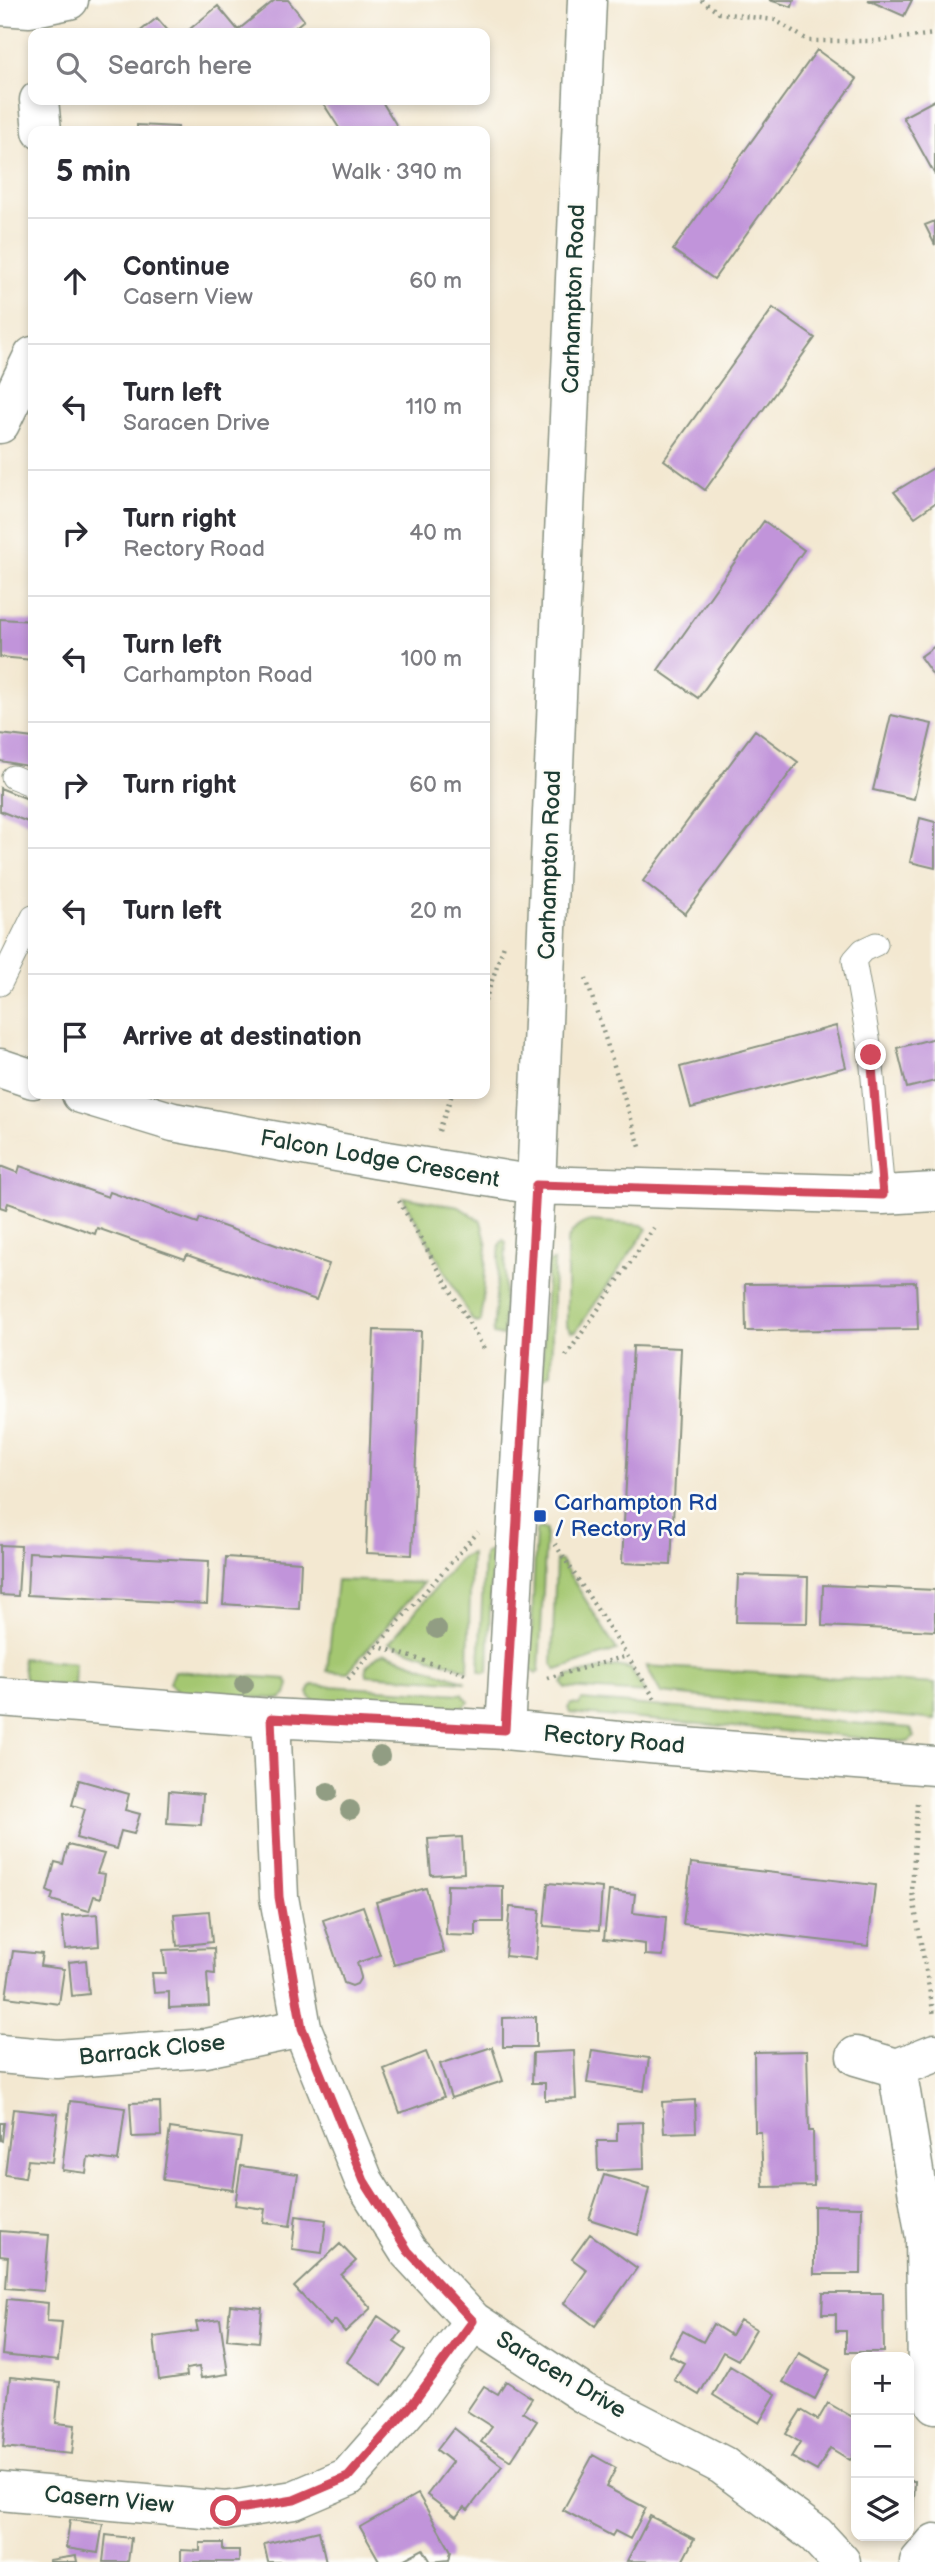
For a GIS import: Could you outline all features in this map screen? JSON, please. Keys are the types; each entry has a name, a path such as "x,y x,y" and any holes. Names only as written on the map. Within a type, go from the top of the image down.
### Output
{"street":[{"path":"21,18 69,0"},
{"name":"Carhampton Road","path":"505,1730 536,1185 587,0"},
{"path":"39,105 42,126"},
{"path":"0,424 28,366"},
{"path":"0,1068 28,1077"},
{"name":"Falcon Lodge Crescent","path":"97,1099 173,1122 536,1185 883,1195 935,1192"},
{"name":"Rectory Road","path":"0,1697 271,1718 505,1730 671,1746 927,1765"},
{"name":"Saracen Drive","path":"271,1718 279,1897 302,2028 364,2181 408,2251 473,2321 584,2394 722,2465 816,2535 841,2562"},
{"name":"Barrack Close","path":"0,2054 57,2059 206,2048 302,2028"},
{"path":"856,2056 897,2068 935,2053"},
{"path":"897,2068 925,2238 928,2371 935,2404"},
{"name":"Casern View","path":"0,2491 226,2511 294,2500 348,2477 413,2403 473,2321"},
{"path":"919,2562 935,2543"}],"lane":[{"path":"0,984 28,927"},
{"path":"876,944 863,950 855,960 871,1055 883,1195"}],"path":[{"path":"701,0 719,13 775,20 809,41 875,41 935,34"},
{"path":"490,987 508,936"},
{"path":"436,1138 450,1099"},
{"path":"375,1159 486,1352"},
{"path":"348,1679 478,1531"},
{"path":"554,1543 657,1702"},
{"path":"376,1646 473,1676"},
{"path":"544,1679 628,1656"},
{"path":"927,1765 912,1892 935,2020"}],"green space":[{"path":"403,1197 459,1207 481,1221 487,1246 481,1321 478,1323 472,1320"},
{"path":"591,1221 642,1225 647,1229 576,1331 572,1332 567,1326 567,1241 576,1228"},
{"path":"503,1240 506,1242 503,1336 493,1334 500,1244"},
{"path":"554,1261 551,1373 544,1378 542,1372 548,1262"},
{"path":"536,1530 546,1530 539,1671 536,1674 530,1669"},
{"path":"489,1551 492,1553 488,1672 484,1673 479,1671 484,1554"},
{"path":"471,1553 468,1670 389,1643 461,1557"},
{"path":"556,1560 561,1561 617,1650 557,1670 552,1664"},
{"path":"337,1580 423,1583 347,1673 327,1671"},
{"path":"385,1653 466,1682 367,1675 366,1667 377,1656"},
{"path":"22,1658 75,1663 74,1686 28,1683"},
{"path":"615,1666 631,1669 645,1693 565,1688 562,1683 569,1676"},
{"path":"646,1666 935,1684 935,1720 661,1693"},
{"path":"175,1671 286,1679 289,1684 286,1695 280,1699 177,1692 169,1683"},
{"path":"312,1685 462,1694 469,1702 462,1708 312,1700 308,1693"},
{"path":"582,1700 911,1728 915,1737 908,1742 570,1713 568,1708 571,1704 579,1705"}],"building":[{"path":"275,0 288,0 304,20 294,28 240,28"},
{"path":"769,0 794,0 792,7"},
{"path":"868,0 912,0 904,16"},
{"path":"218,6 236,28 191,28"},
{"path":"157,18 166,28 144,28"},
{"path":"817,50 857,79 714,279 673,250"},
{"path":"935,100 935,175 903,117"},
{"path":"324,105 384,105 397,126 338,126"},
{"path":"935,221 935,245 925,225"},
{"path":"773,308 815,338 705,490 664,460"},
{"path":"935,467 935,503 915,517 894,492"},
{"path":"764,521 804,550 698,698 658,670"},
{"path":"0,619 28,621 28,660 0,657"},
{"path":"935,646 935,678 920,657"},
{"path":"891,715 932,724 914,799 873,790"},
{"path":"755,730 798,762 685,914 643,881"},
{"path":"0,734 28,737 28,766 0,761"},
{"path":"0,788 28,799 28,822 0,811"},
{"path":"920,818 935,822 935,868 910,862"},
{"path":"836,1026 846,1067 691,1108 680,1067"},
{"path":"935,1038 935,1081 907,1088 897,1048"},
{"path":"0,1166 18,1173 20,1166 108,1197 110,1192 198,1223 200,1218 329,1264 316,1300 187,1255 185,1259 97,1228 95,1234 8,1203 6,1209 0,1207"},
{"path":"916,1282 918,1329 746,1331 745,1284"},
{"path":"374,1330 421,1331 412,1555 366,1553"},
{"path":"633,1346 681,1348 671,1565 622,1563"},
{"path":"0,1545 21,1546 18,1596 0,1595"},
{"path":"29,1552 209,1561 207,1604 27,1595"},
{"path":"226,1557 301,1562 299,1609 223,1604"},
{"path":"738,1575 808,1577 807,1623 736,1622"},
{"path":"823,1585 935,1590 935,1631 822,1626"},
{"path":"79,1780 129,1794 125,1810 140,1814 134,1834 121,1831 116,1849 76,1838 85,1809 72,1805"},
{"path":"169,1791 203,1794 201,1825 167,1823"},
{"path":"462,1837 464,1873 431,1875 428,1839"},
{"path":"68,1845 104,1854 97,1873 105,1874 101,1898 94,1896 89,1911 51,1900 53,1894 47,1891 55,1862 63,1864"},
{"path":"691,1863 875,1885 868,1946 683,1924"},
{"path":"548,1883 602,1888 599,1930 544,1926"},
{"path":"447,1885 503,1886 503,1922 476,1922 476,1936 446,1935"},
{"path":"426,1888 444,1952 394,1965 376,1902"},
{"path":"609,1891 635,1894 633,1913 666,1917 663,1956 645,1955 645,1944 604,1939"},
{"path":"363,1906 380,1955 357,1963 361,1977 357,1984 352,1986 344,1983 323,1920"},
{"path":"510,1907 540,1910 536,1959 505,1956"},
{"path":"209,1911 212,1942 177,1946 174,1914"},
{"path":"97,1914 99,1946 65,1949 62,1917"},
{"path":"214,1948 215,1974 207,1973 209,2006 169,2008 169,1992 154,1993 152,1973 166,1973 163,1950"},
{"path":"13,1951 42,1954 40,1966 64,1969 59,2004 6,1997"},
{"path":"86,1960 89,1994 72,1996 69,1962"},
{"path":"536,2017 536,2047 503,2047 503,2018"},
{"path":"492,2047 503,2081 451,2098 440,2064"},
{"path":"592,2050 649,2058 644,2091 587,2083"},
{"path":"574,2051 576,2099 545,2100 545,2083 532,2083 533,2053"},
{"path":"807,2051 809,2131 813,2131 814,2186 763,2187 761,2132 755,2132 754,2052"},
{"path":"426,2052 444,2097 400,2113 384,2069"},
{"path":"695,2100 696,2132 664,2133 662,2102"},
{"path":"70,2101 125,2108 118,2161 88,2157 86,2173 62,2170"},
{"path":"160,2102 161,2136 132,2137 130,2103"},
{"path":"13,2109 58,2114 52,2162 28,2160 25,2178 5,2175"},
{"path":"643,2122 644,2169 598,2171 597,2141 617,2141 617,2123"},
{"path":"0,2123 4,2123 2,2141 0,2140"},
{"path":"170,2128 241,2138 233,2190 163,2180"},
{"path":"241,2166 298,2174 290,2226 263,2222 265,2209 235,2205"},
{"path":"604,2175 649,2188 638,2235 589,2219"},
{"path":"814,2206 862,2207 861,2274 814,2274"},
{"path":"296,2216 326,2220 322,2253 292,2249"},
{"path":"0,2231 49,2235 44,2291 6,2288 8,2257 0,2256"},
{"path":"590,2234 637,2268 595,2326 564,2303 587,2270 572,2259"},
{"path":"340,2244 356,2261 341,2275 371,2308 345,2332 335,2320 330,2325 294,2287"},
{"path":"823,2293 883,2293 884,2352 846,2352 846,2331 836,2331 836,2314 822,2314"},
{"path":"7,2299 48,2303 47,2321 62,2322 58,2361 2,2355"},
{"path":"230,2305 262,2308 259,2342 227,2339"},
{"path":"378,2316 401,2332 394,2342 406,2350 382,2385 347,2362"},
{"path":"220,2319 228,2374 201,2378 199,2367 186,2369 187,2376 159,2380 154,2337 198,2331 196,2322"},
{"path":"740,2320 756,2329 738,2360 723,2352 699,2395 674,2380 684,2363 669,2355 683,2331 703,2342 713,2324 731,2335"},
{"path":"799,2353 830,2370 815,2399 783,2382"},
{"path":"730,2366 776,2394 759,2423 713,2395"},
{"path":"10,2377 60,2382 56,2423 75,2425 72,2454 3,2447"},
{"path":"506,2381 532,2398 523,2412 537,2421 511,2461 481,2442 492,2427 467,2411 484,2386 498,2394"},
{"path":"828,2403 851,2416 850,2460 830,2448 817,2471 791,2457 800,2442 786,2434 801,2410 818,2420"},
{"path":"454,2428 502,2466 468,2510 464,2507 456,2517 427,2495 452,2462 437,2450"},
{"path":"593,2455 616,2468 606,2487 646,2508 630,2539 615,2531 612,2536 563,2510"},
{"path":"418,2494 451,2551 449,2560 431,2562 423,2549 399,2562 380,2562 360,2527"},
{"path":"650,2516 694,2539 682,2562 627,2561"},
{"path":"70,2520 103,2524 98,2553 66,2548"},
{"path":"319,2531 326,2562 268,2562 264,2544"},
{"path":"106,2535 131,2538 128,2562 103,2562"},
{"path":"200,2543 223,2543 223,2550 239,2550 239,2562 181,2562 181,2550 200,2551"},
{"path":"76,2556 77,2562 49,2562 49,2560"}],"place":[{"name":"Carhampton Rd / Rectory Rd","path":"540,1516"}],"route":[{"path":"226,2511 294,2500 348,2477 413,2403 473,2321 408,2251 364,2181 302,2028 279,1897 271,1718 505,1730 536,1185 883,1195 871,1055"}]}
